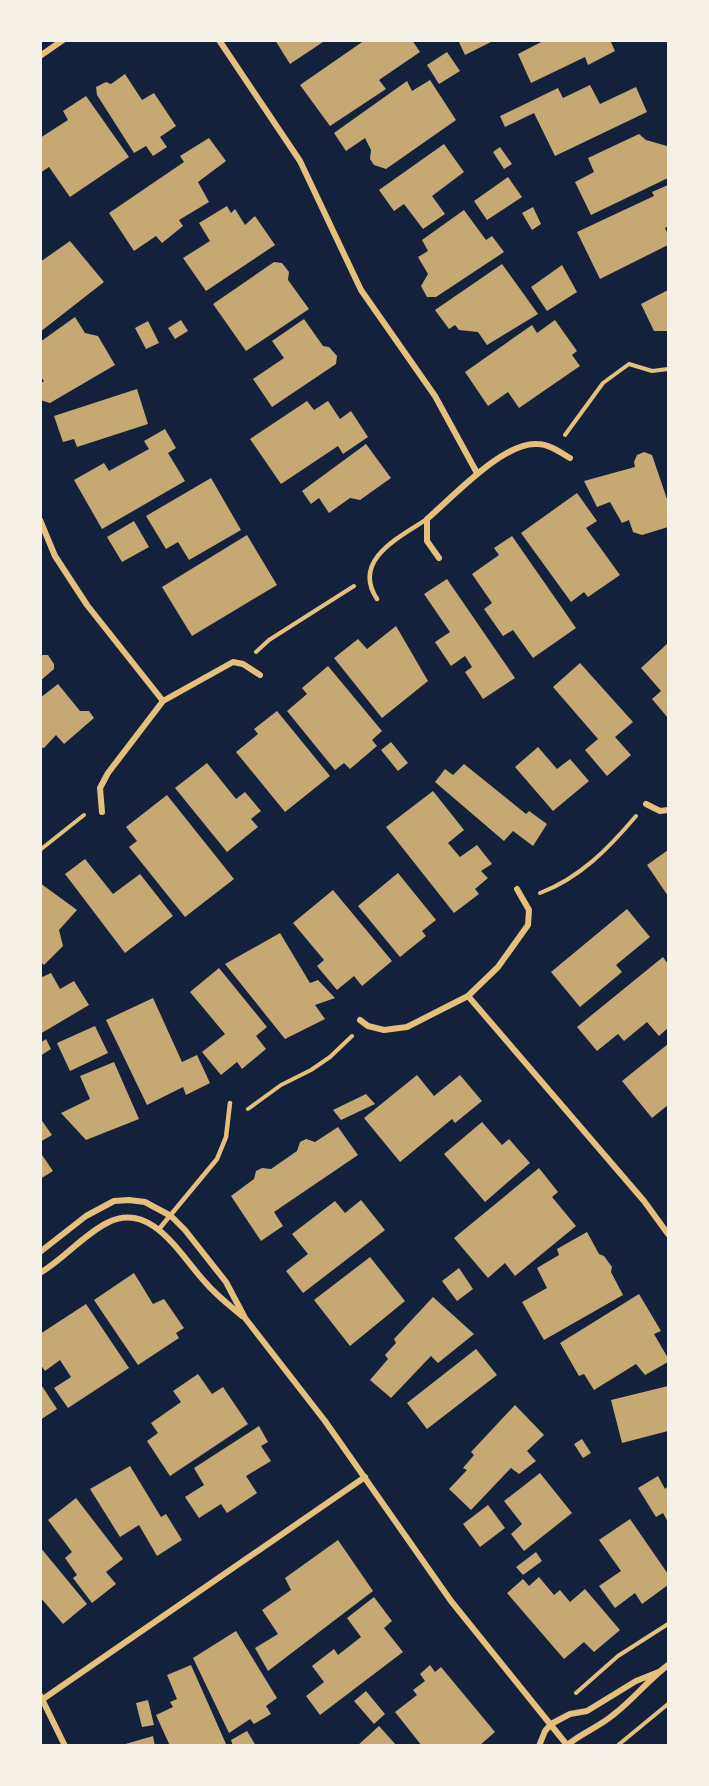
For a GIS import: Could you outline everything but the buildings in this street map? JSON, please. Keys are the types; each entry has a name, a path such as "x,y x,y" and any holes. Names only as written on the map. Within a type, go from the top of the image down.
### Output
{"street":[{"path":"40,56 63,40"},
{"path":"219,40 256,99 300,161 361,290 435,396 477,473"},
{"path":"440,558 427,541 427,519 477,473 511,451 534,443 554,448 570,458"},
{"path":"40,520 55,556 87,605 163,701"},
{"path":"102,812 100,788 108,773 163,701 233,662 243,664 260,675"},
{"path":"646,804 660,811 669,810"},
{"path":"360,1020 368,1026 384,1030 406,1027 468,996 498,967 528,925 528,910 517,889"},
{"path":"468,996 669,1233"},
{"path":"40,1252 86,1216 114,1201 145,1202 171,1216 226,1282 245,1318 291,1376 450,1601 567,1745 615,1714 669,1665"},
{"path":"40,1273 109,1222 132,1217 146,1221 159,1229 215,1294 245,1318"},
{"path":"66,1746 42,1697 364,1477"},
{"path":"539,1746 545,1731 551,1724 570,1714 587,1712 636,1681 661,1671"}],"lane":[{"path":"377,599 372,592 370,576 375,557 389,544 427,519"},
{"path":"159,1229 217,1159 226,1137 230,1103"}],"path":[{"path":"554,448 603,383 629,364 652,371 669,369"},
{"path":"243,664 269,640 370,576"},
{"path":"40,850 101,801"},
{"path":"524,899 558,886 591,865 646,804"},
{"path":"228,1123 281,1085 311,1070 330,1057 355,1034 368,1026"},
{"path":"617,1746 669,1704"}]}
